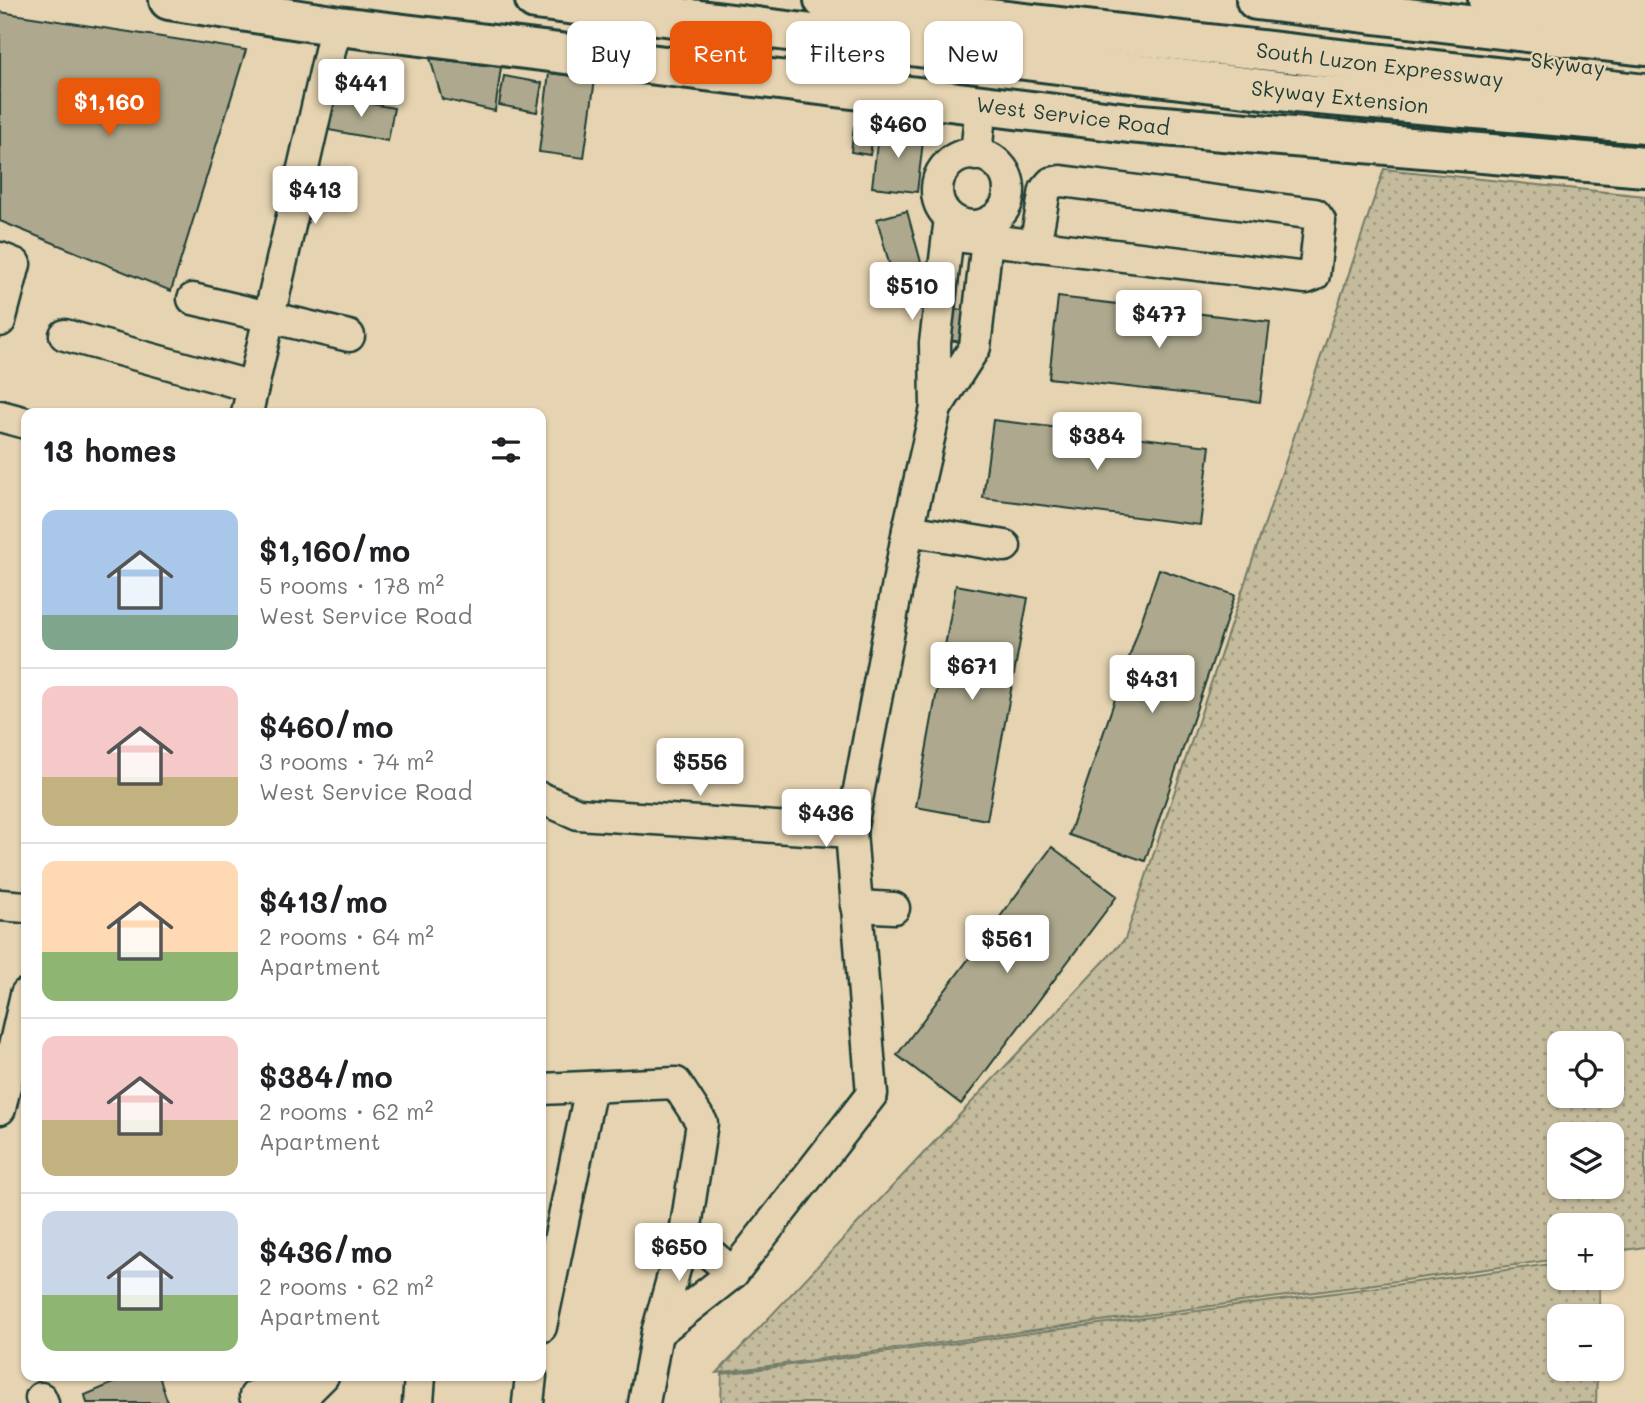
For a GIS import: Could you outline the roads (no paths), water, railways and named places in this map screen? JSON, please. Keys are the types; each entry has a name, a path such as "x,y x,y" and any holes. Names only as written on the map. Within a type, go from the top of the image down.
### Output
{"main road":[{"name":"West Service Road","path":"169,0 339,26 1129,123 1645,167"},
{"name":"Skyway Extension","path":"535,0 1295,93 1645,124"},
{"name":"South Luzon Expressway","path":"824,0 1645,94"},
{"name":"Skyway","path":"1031,0 1645,72"},
{"name":"Skyway","path":"1256,0 1645,46"},
{"path":"1488,0 1645,18"}],"street":[{"path":"65,335 250,400 331,46 339,26"},
{"path":"976,155 981,104"},
{"path":"657,1333 733,1273 872,1094 850,832 908,530 936,408 935,343 949,226 937,191 942,172 957,158 976,155 997,163 1008,183 1005,206 988,231 975,348 936,408"},
{"path":"949,226 969,226 1035,246 1311,278 1314,275 1320,220 1315,214 1061,181 1051,183 1045,190 1035,246"},
{"path":"0,258 15,264 0,321"},
{"path":"193,299 349,336"},
{"path":"0,415 21,421"},
{"path":"908,530 1005,546"},
{"path":"546,800 578,814 850,832"},
{"path":"0,905 21,907"},
{"path":"856,906 894,908"},
{"path":"0,1109 21,1015"},
{"path":"546,1089 676,1083 702,1123 685,1233 657,1333 644,1403"},
{"path":"546,1302 591,1087"},
{"path":"685,1233 733,1273"},
{"path":"418,1403 420,1381"},
{"path":"528,1403 530,1381"},
{"path":"254,1391 311,1391"}]}
